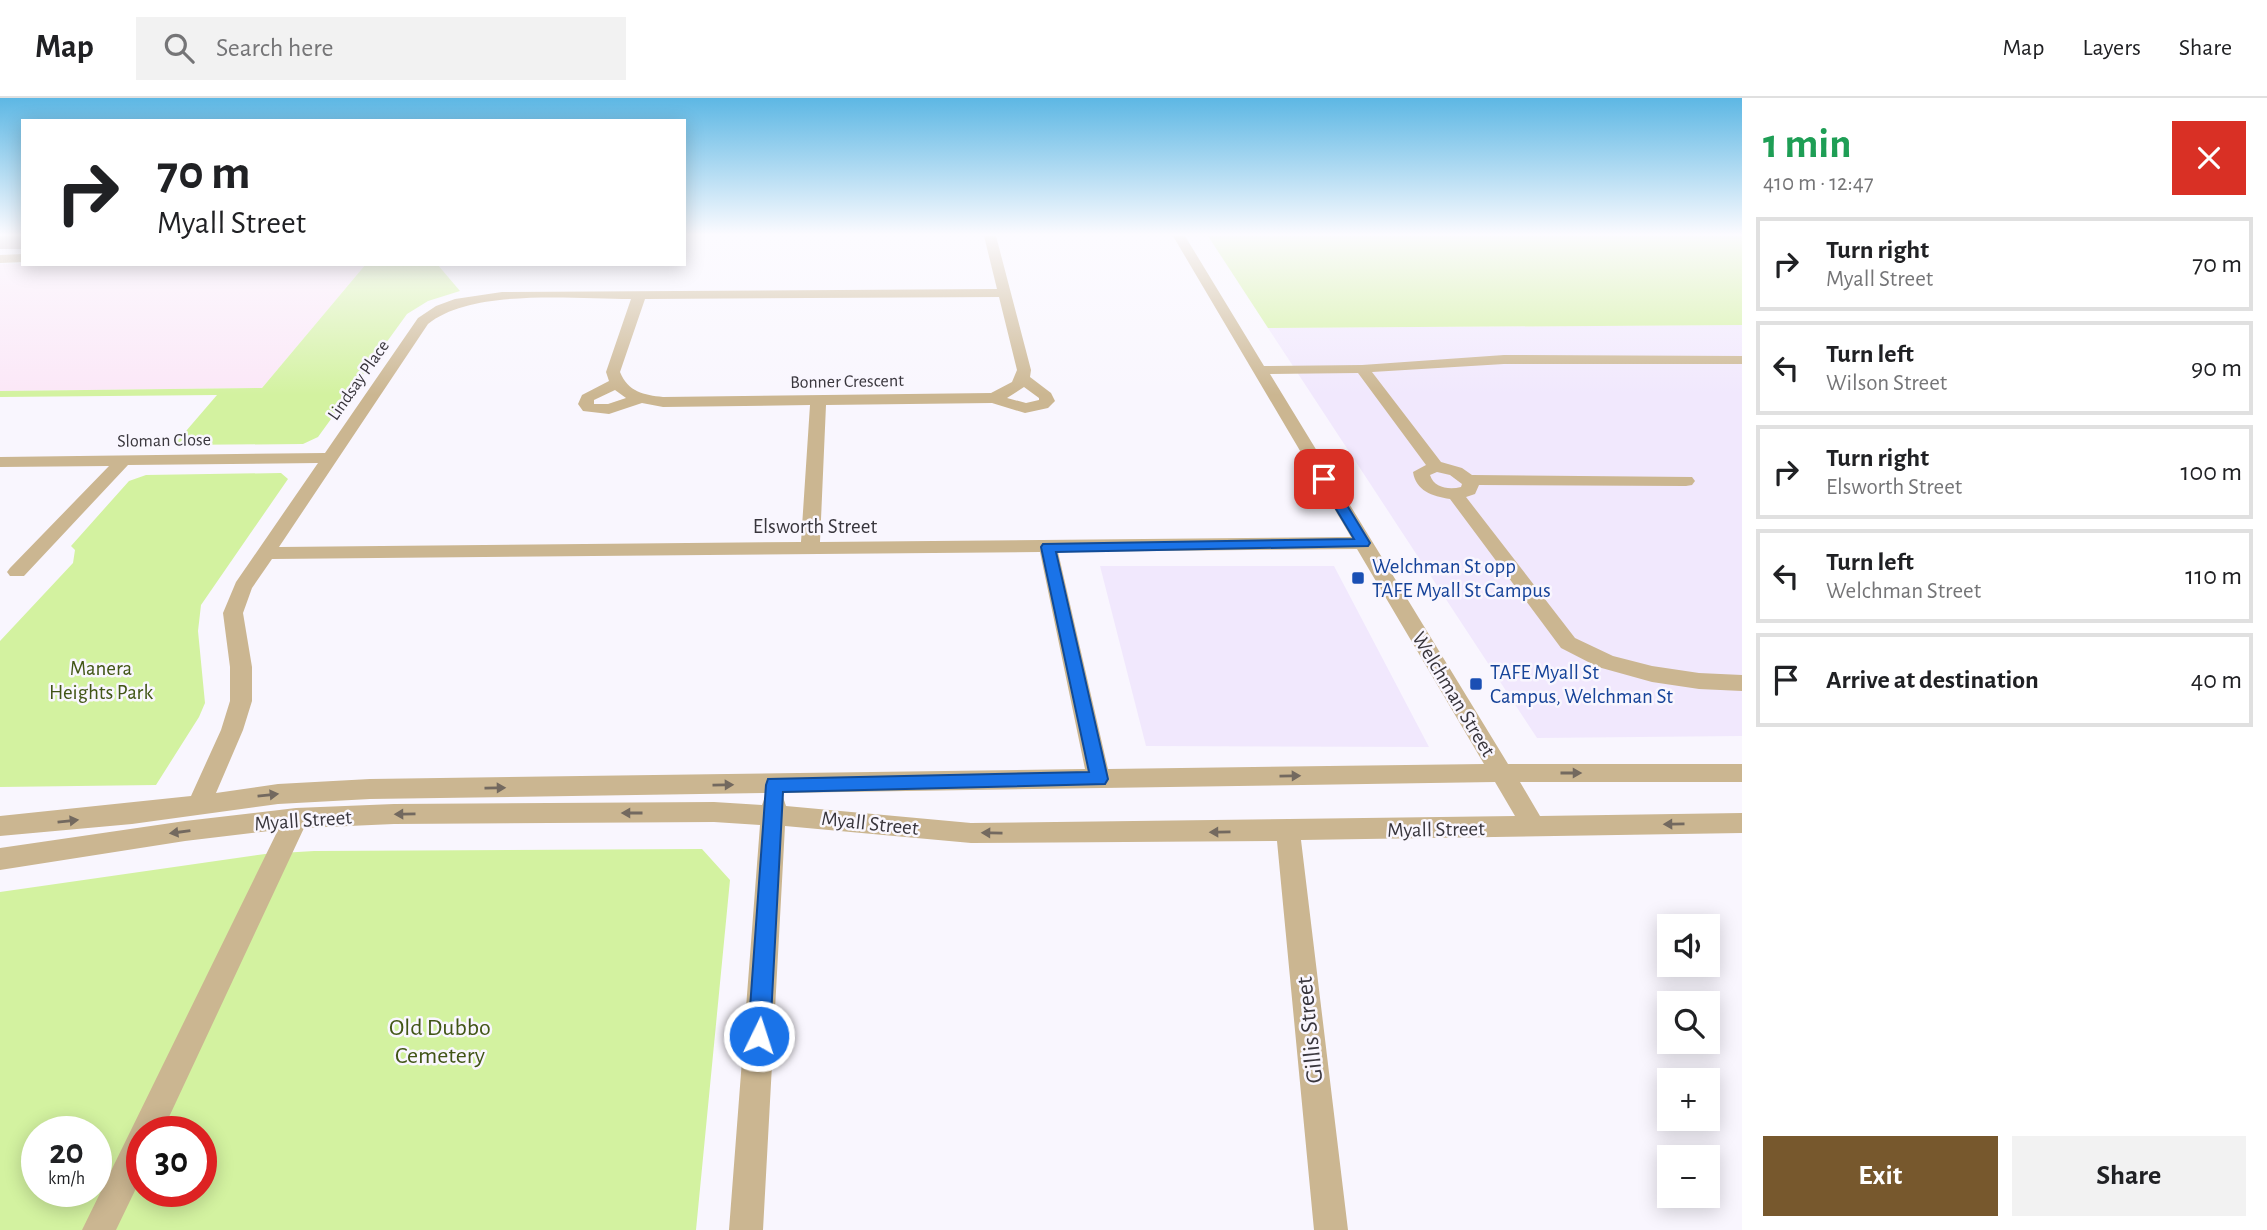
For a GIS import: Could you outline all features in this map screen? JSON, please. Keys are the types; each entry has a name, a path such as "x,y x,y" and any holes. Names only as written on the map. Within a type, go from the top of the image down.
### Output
{"street":[{"path":"993,398 1007,393 1023,379 1024,370 1003,289"},
{"name":"Welchman Street","path":"1211,289 1534,827"},
{"name":"Lindsay Place","path":"200,803 232,730 241,701 241,667 233,613 243,587 328,458 423,321 434,311 477,297 1004,293"},
{"path":"639,296 613,372 616,383 624,392 639,399"},
{"path":"1260,370 1362,369 1411,363 1742,359"},
{"path":"1362,369 1436,467"},
{"path":"993,398 1025,408 1043,405 1047,401 1045,396 1023,379"},
{"path":"616,383 587,398 588,408 609,410 639,399"},
{"name":"Bonner Crescent","path":"639,399 663,402 993,398"},
{"path":"810,549 818,401"},
{"name":"Sloman Close","path":"0,462 328,458"},
{"path":"17,572 124,460"},
{"path":"1686,481 1462,487 1432,489 1422,480 1421,472 1436,467 1455,471 1462,487 1568,643 1585,655 1684,680 1742,683"},
{"name":"Elsworth Street","path":"267,553 1363,543"},
{"path":"1048,547 1099,779"},
{"name":"Myall Street","path":"0,826 132,814 278,794 370,789 1502,774 1742,774"},
{"path":"746,1230 775,785"},
{"name":"Myall Street","path":"0,859 185,831 296,818 394,814 714,812 971,833 1288,831 1742,823"},
{"path":"154,1116 296,818"},
{"name":"Gillis Street","path":"1288,831 1331,1230"},
{"path":"99,1230 126,1174"}],"shaded area":[{"path":"0,289 345,289 262,388 0,391"},
{"path":"1742,325 1742,736 1537,738 1268,328"},
{"path":"1100,566 1334,566 1429,747 1146,746"}],"green space":[{"path":"345,289 458,289 460,291 428,301 407,314 318,437 303,444 174,445 217,395 0,397 0,391 262,388"},
{"path":"1242,289 1742,289 1742,325 1268,328"},
{"name":"Manera Heights Park","path":"281,473 288,479 201,605 198,631 205,703 156,785 0,787 0,641 73,563 75,550 71,546 129,481 146,475"},
{"name":"Old Dubbo Cemetery","path":"702,849 730,880 696,1230 0,1230 0,892 265,854 314,851"}],"place":[{"name":"Welchman St opp TAFE Myall St Campus","path":"1358,578"},
{"name":"TAFE Myall St Campus, Welchman St","path":"1476,684"}],"route":[{"path":"759,1036 775,785 1099,779 1048,547 1363,543 1324,479"}]}
